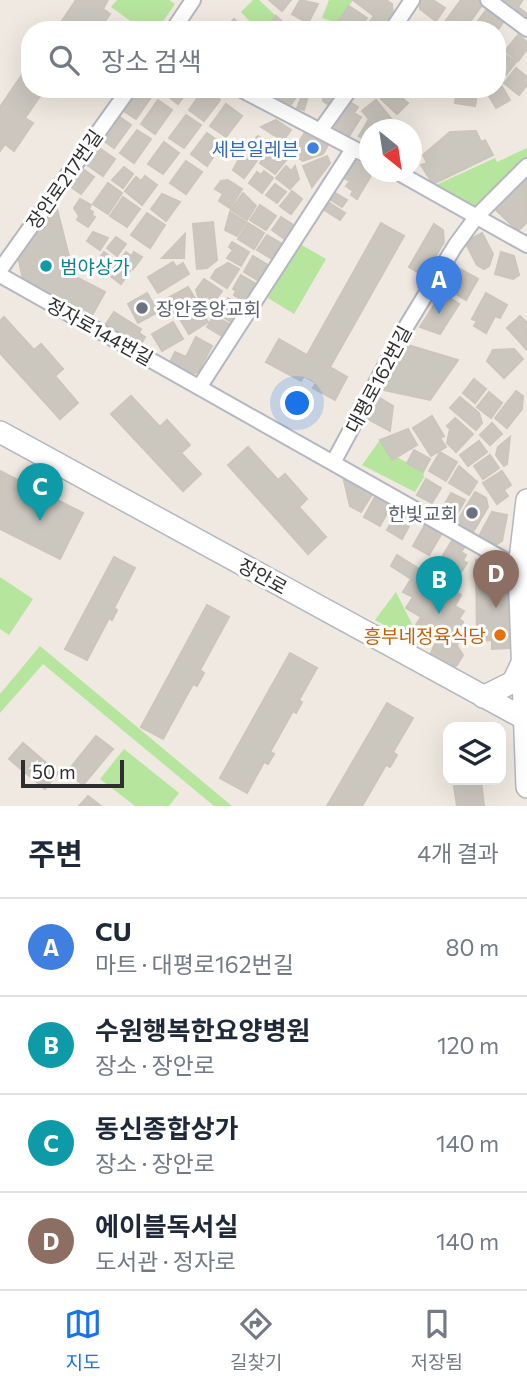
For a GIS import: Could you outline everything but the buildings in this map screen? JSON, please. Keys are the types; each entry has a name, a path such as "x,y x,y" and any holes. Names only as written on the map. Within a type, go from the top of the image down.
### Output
{"main road":[{"name":"장안로","path":"0,432 526,719"},
{"path":"527,500 519,568 527,788"},
{"path":"483,697 513,681 522,663"}],"street":[{"path":"179,21 193,0"},
{"path":"398,21 412,0"},
{"path":"488,0 527,29"},
{"name":"장안로217번길","path":"0,270 123,98"},
{"path":"257,98 359,152"},
{"path":"320,131 343,98"},
{"path":"200,386 301,225 353,149"},
{"name":"대평로162번길","path":"334,461 406,327 477,216 527,166"},
{"path":"415,182 527,245"},
{"name":"정자로144번길","path":"0,275 334,461 519,568"}],"green space":[{"path":"117,0 169,0 175,4 163,21 130,21 111,7"},
{"path":"253,0 259,0 276,16 272,21 250,21 241,12"},
{"path":"329,0 353,0 338,21 322,18"},
{"path":"527,148 527,157 475,206 436,185 495,158 497,162"},
{"path":"300,244 326,259 294,314 268,298"},
{"path":"380,440 392,460 397,457 423,472 424,477 415,492 362,465"},
{"path":"0,577 33,599 9,635 0,629"},
{"path":"396,592 423,646 375,620"},
{"path":"40,646 232,806 214,806 43,664 0,713 0,694"},
{"path":"124,749 179,793 169,806 135,806 100,779"}],"place":[{"name":"세븐일레븐","path":"313,148"},
{"name":"범야상가","path":"46,266"},
{"name":"장안중앙교회","path":"142,308"},
{"name":"CU","path":"439,314"},
{"name":"한빛교회","path":"472,513"},
{"name":"동신종합상가","path":"40,521"},
{"name":"에이블독서실","path":"496,608"},
{"name":"수원행복한요양병원","path":"439,614"},
{"name":"흥부네정육식당","path":"500,635"}]}
